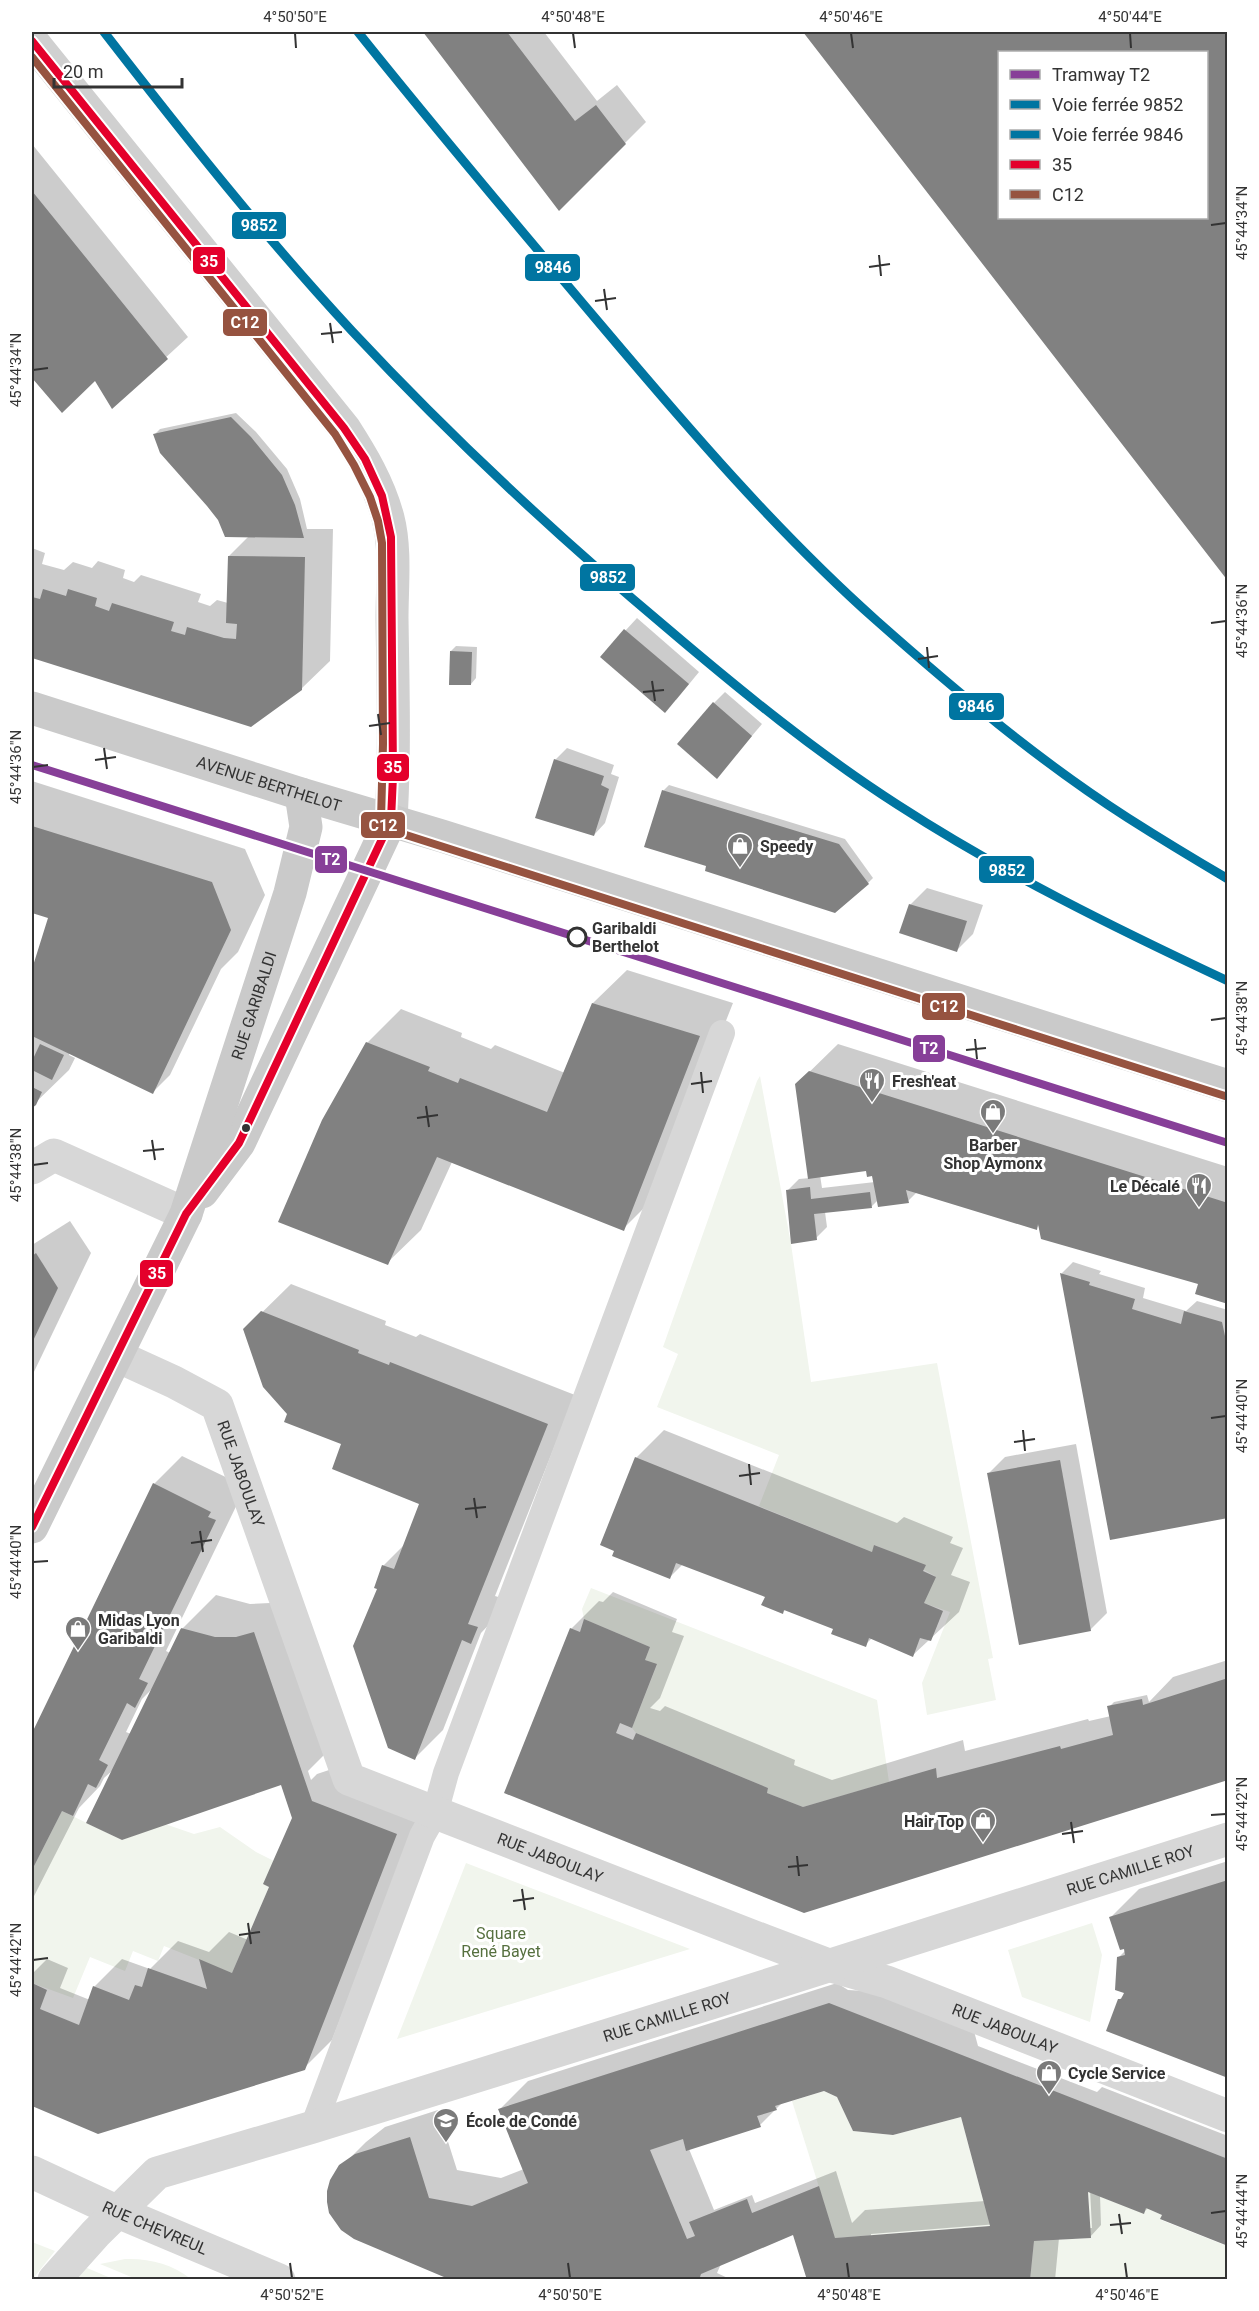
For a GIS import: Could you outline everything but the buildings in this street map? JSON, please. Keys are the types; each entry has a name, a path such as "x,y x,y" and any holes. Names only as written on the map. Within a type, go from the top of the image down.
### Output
{"main road":[{"path":"32,41 344,428 364,459 382,496 389,521 392,563 393,776 391,820"},
{"name":"AVENUE BERTHELOT","path":"32,708 1227,1086"},
{"name":"RUE GARIBALDI","path":"32,1527 186,1214 291,893 306,827 301,794"},
{"name":"RUE GARIBALDI","path":"186,1214 239,1143 391,820"}],"street":[{"path":"313,2127 422,1836 435,1813 446,1773 722,1033"},
{"path":"32,1168 54,1155 186,1214"},
{"name":"RUE JABOULAY","path":"117,1356 217,1405 349,1779 831,1966 887,1983 1227,2116"},
{"name":"RUE CAMILLE ROY","path":"54,2280 157,2173 313,2127 831,1966 1227,1839"},
{"name":"RUE CHEVREUL","path":"32,2172 118,2212 279,2280"}],"green space":[{"path":"760,1076 791,1244 811,1382 937,1363 993,1658 988,1659 996,1700 927,1715 922,1683 950,1612 924,1603 935,1576 875,1545 872,1552 759,1506 779,1455 657,1407 678,1354 663,1347"},
{"path":"591,1588 877,1700 889,1782 803,1807 767,1793 768,1788 636,1733 632,1728 657,1665 645,1660 650,1647 584,1619 582,1609"},
{"path":"62,1811 122,1840 165,1824 194,1834 220,1827 256,1852 274,1861 264,1884 269,1887 232,1973 164,1946 158,1961 133,1951 125,1971 90,1957 73,1998 32,1983 32,1870"},
{"name":"Square René Bayet","path":"466,1863 690,1949 397,2039"},
{"path":"1092,1923 1102,1955 1090,2022 1022,1997 1008,1950"},
{"path":"824,2091 837,2097 853,2131 893,2135 961,2117 990,2226 835,2238 792,2101"},
{"path":"1088,2192 1144,2213 1146,2208 1162,2215 1161,2220 1227,2246 1227,2279 1030,2280 1034,2241 1090,2238"},
{"path":"32,2242 55,2251 32,2280"},
{"path":"125,2259 160,2263 176,2269 191,2279 136,2279 100,2264"},
{"path":"80,2265 113,2279 68,2280"}],"tram line":[{"name":"T2","path":"32,765 1228,1143"}],"rail line":[{"name":"9852","path":"104,32 256,222 319,295 389,370 545,521 695,652 809,743 868,785 938,830 1060,899 1228,981"},
{"name":"9846","path":"358,32 478,179 667,402 768,515 840,587 937,673 1030,749 1128,818 1228,879"}],"transit line":[{"name":"35","path":"32,41 344,428 365,459 382,496 391,537 393,776 391,820 239,1143 186,1214 32,1527"},
{"name":"C12","path":"32,57 335,434 370,497 382,543 381,821 384,828 1225,1096"}],"place":[{"name":"Speedy","path":"740,869"},
{"name":"Garibaldi Berthelot","path":"577,937"},
{"name":"Fresh'eat","path":"872,1104"},
{"name":"Barber Shop Aymonx","path":"993,1135"},
{"name":"Le Décalé","path":"1199,1209"},
{"name":"Midas Lyon Garibaldi","path":"78,1652"},
{"name":"Hair Top","path":"983,1844"},
{"name":"Cycle Service","path":"1049,2096"},
{"name":"École de Condé","path":"446,2144"}]}
